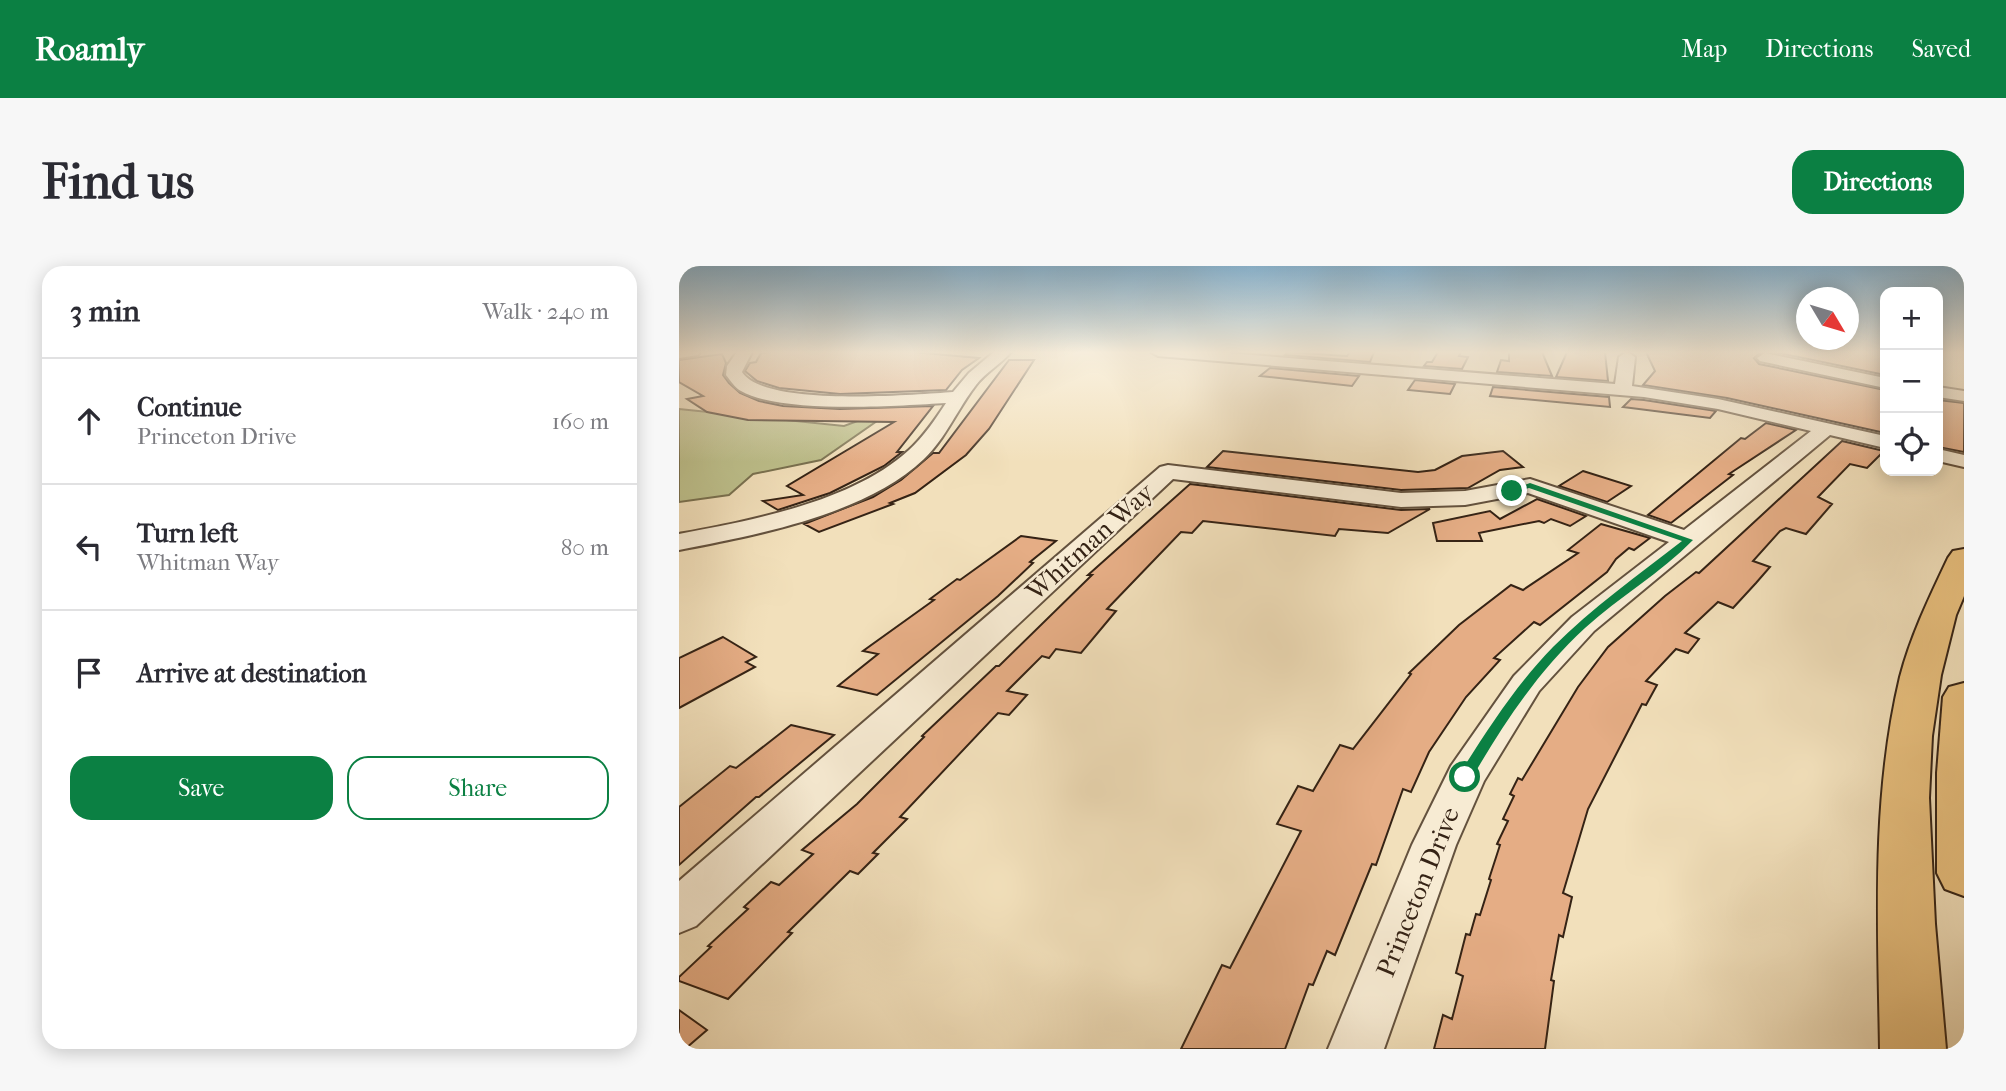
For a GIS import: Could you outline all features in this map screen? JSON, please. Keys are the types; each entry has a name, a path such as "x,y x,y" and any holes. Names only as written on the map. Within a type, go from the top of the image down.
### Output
{"main road":[{"path":"1913,1049 1905,881 1910,739 1927,645 1941,605 1964,558"},
{"path":"1964,697 1960,800 1964,873"}],"street":[{"path":"751,389 773,396 851,402 959,397"},
{"path":"679,542 798,513 866,486 912,459 925,446 965,389"},
{"path":"1619,389 1693,399 1880,441"},
{"path":"1943,393 1964,396"},
{"name":"Princeton Drive","path":"1356,1049 1434,845 1465,777 1526,684 1574,633 1826,429"},
{"path":"1943,456 1964,461"},
{"name":"Whitman Way","path":"679,911 1168,472 1401,499 1465,498 1530,486 1688,540"}],"green space":[{"path":"679,409 844,426 874,415 887,414 821,460 753,474 729,495 679,502"}],"building":[{"path":"690,389 735,389 759,401 783,406 840,409 933,406 897,452 902,452 884,466 830,493 778,510 763,501 803,495 787,486 894,422 748,420 707,412 687,399 703,396"},
{"path":"784,389 947,389 946,390 840,394"},
{"path":"988,389 1015,389 989,429 966,455 915,493 819,532 804,524 873,497 901,480 933,453 939,453"},
{"path":"1409,389 1453,389 1450,394"},
{"path":"1492,389 1511,389 1609,397 1610,407 1490,396"},
{"path":"1666,389 1878,389 1880,432 1727,398"},
{"path":"1631,399 1716,411 1710,418 1623,407"},
{"path":"1943,401 1964,403 1964,452 1943,448"},
{"path":"1766,423 1796,430 1729,474 1733,475 1671,523 1648,515 1741,438 1745,439"},
{"path":"1842,441 1880,450 1880,455 1867,468 1850,464 1818,497 1832,504 1806,534 1786,528 1780,531 1753,561 1770,567 1756,583 1733,608 1718,602 1685,633 1699,639 1688,653 1676,649 1646,681 1657,685 1646,705 1642,704 1588,809 1563,893 1572,897 1563,937 1559,935 1551,980 1554,981 1545,1049 1434,1049 1443,1015 1452,1019 1463,976 1456,973 1466,934 1470,935 1476,914 1480,915 1500,845 1497,844 1508,821 1503,819 1514,796 1510,794 1518,778 1522,780 1578,687 1608,647 1665,596 1696,572 1699,573"},
{"path":"1223,451 1418,472 1435,470 1462,456 1503,451 1523,467 1500,470 1468,488 1401,490 1207,467"},
{"path":"1583,471 1631,486 1607,502 1559,486"},
{"path":"1190,484 1401,510 1430,509 1388,533 1339,529 1335,536 1203,521 1192,533 1181,532 1107,609 1116,611 1081,653 1056,649 1049,658 1042,656 1007,691 1027,695 1009,715 998,713 900,817 907,819 873,853 878,854 858,874 850,871 788,932 792,933 728,999 679,981 679,977 711,947 708,946 748,909 744,907 771,882 779,885 813,854 802,850 857,804 924,737 922,736 999,666 1092,575 1088,575"},
{"path":"1537,499 1586,516 1570,526 1551,519 1544,523 1539,521 1479,533 1482,541 1437,541 1433,523 1490,511 1500,519"},
{"path":"1601,524 1650,538 1634,550 1629,548 1616,559 1607,572 1540,625 1534,622 1494,658 1500,660 1466,697 1429,752 1411,792 1403,789 1376,865 1372,864 1335,955 1327,951 1313,985 1309,984 1285,1049 1181,1049 1222,965 1230,968 1301,831 1277,824 1298,786 1313,791 1340,745 1353,749 1411,674 1409,673 1459,625 1511,585 1523,590 1578,553 1568,550"},
{"path":"1021,536 1056,541 1030,562 1033,563 998,596 877,695 838,686 878,654 863,651 934,600 930,599 957,579 960,580"},
{"path":"723,637 756,657 746,662 755,667 679,708 679,658"},
{"path":"791,725 834,735 756,797 679,865 679,807 730,766 736,768"},
{"path":"679,1010 707,1030 685,1049 679,1049"}],"route":[{"path":"1465,777 1526,684 1556,650 1583,624 1688,540 1530,486 1512,491"}]}
